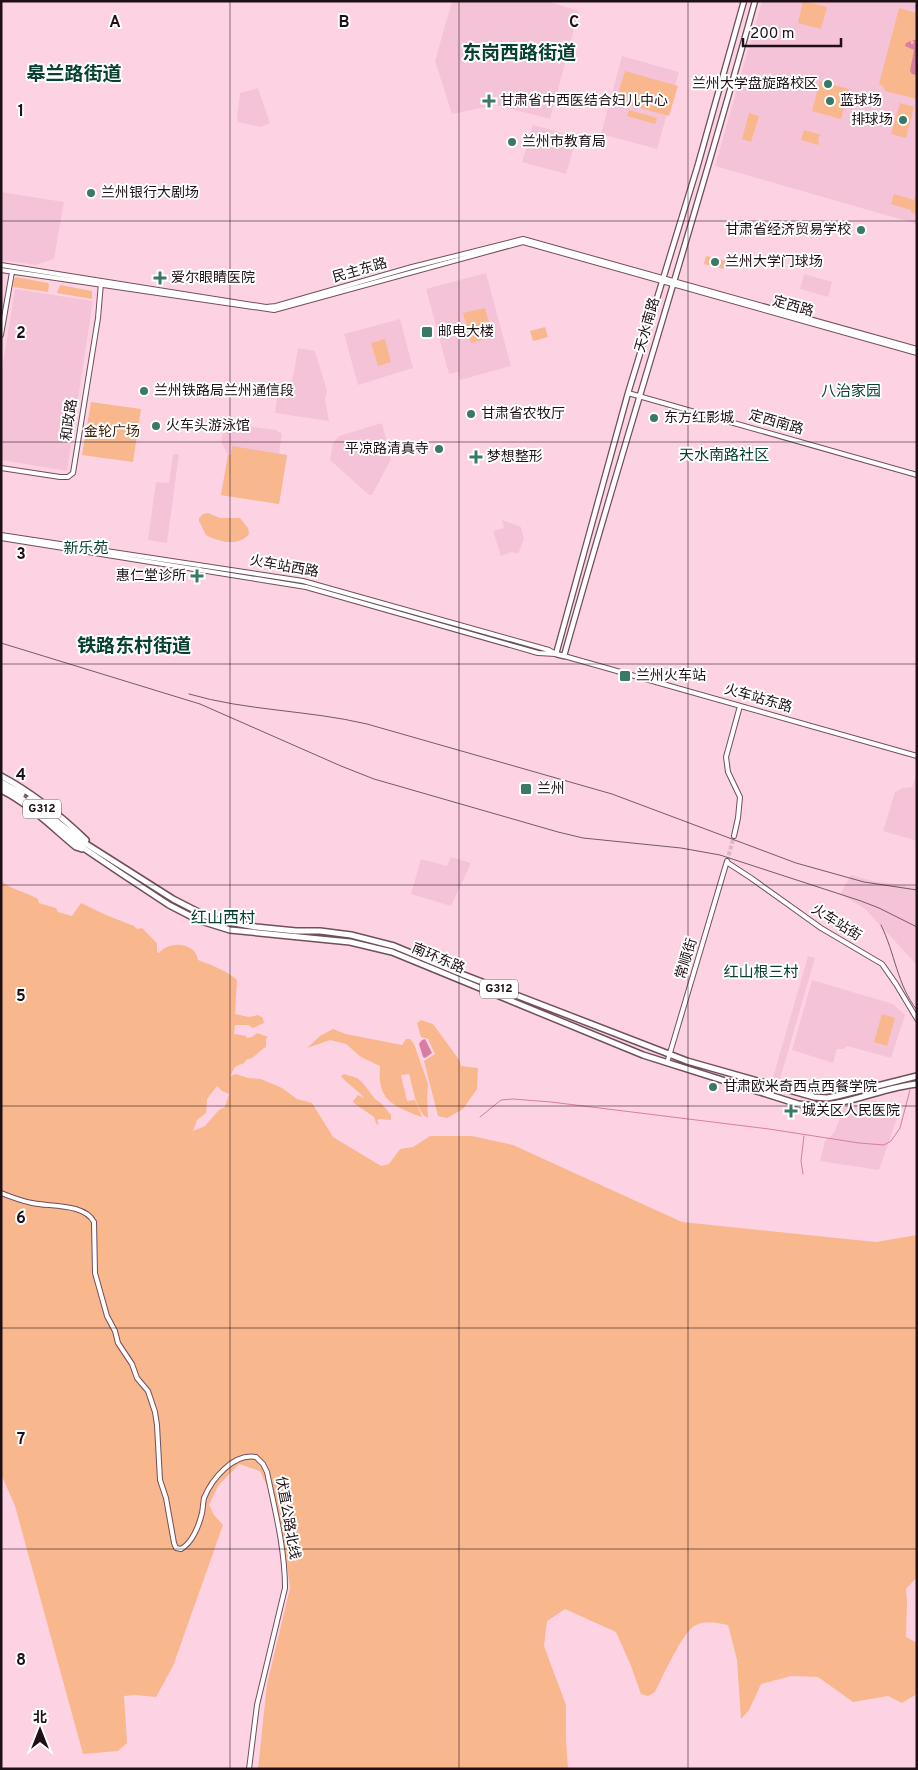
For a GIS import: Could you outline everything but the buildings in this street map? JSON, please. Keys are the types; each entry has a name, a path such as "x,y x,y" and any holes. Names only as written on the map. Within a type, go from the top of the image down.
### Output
{"highway":[{"path":"1,776 21,787 56,812 89,848"},
{"name":"南环东路","path":"1,782 24,795 78,841"},
{"name":"南环东路","path":"1,786 21,798 89,848 173,899 212,920 256,927 320,931 360,936 394,946 473,979 670,1055 747,1079 820,1098 837,1096 917,1076"},
{"path":"1,790 37,815 76,847 89,848"},
{"name":"南环东路","path":"89,848 184,914 211,925 252,933 359,943 392,952 643,1055 785,1100 812,1106 829,1105 904,1085 917,1084"},
{"path":"359,943 360,936"}],"main road":[{"name":"天水南路","path":"556,654 628,394 744,1"},
{"name":"天水南路","path":"564,656 628,430 707,170 755,1"},
{"name":"民主东路","path":"1,265 266,307 276,306 412,267 523,239 663,279"},
{"name":"民主东路","path":"1,270 274,310 523,242 663,279"},
{"path":"1,335 12,272"},
{"path":"58,273 58,279"},
{"name":"定西路","path":"663,279 917,354"},
{"name":"和政路","path":"1,468 60,477 73,473 98,318 101,280"},
{"name":"定西路","path":"673,282 917,349"},
{"path":"89,284 95,289 99,297"},
{"name":"定西南路","path":"628,394 917,475"},
{"name":"火车站西路","path":"1,536 306,586 513,642 545,654 564,656"},
{"path":"565,621 574,623"},
{"name":"火车站东路","path":"564,656 917,756"},
{"path":"734,836 740,797 728,772 726,757 740,706"},
{"name":"火车站街","path":"727,861 821,928 882,964 917,1019"},
{"name":"常顺街","path":"667,1062 727,861"},
{"name":"伏直公路北线","path":"1,1193 33,1204 71,1208 85,1213 94,1222 95,1273 107,1316 115,1330 118,1343 132,1364 137,1378 148,1391 155,1412 160,1480 166,1498 176,1548 181,1549 188,1545 202,1513 204,1499 217,1478 231,1464 241,1458 256,1457 263,1464 267,1472 282,1550 285,1588 257,1704 250,1769"}],"shaded area":[{"path":"452,1 546,1 579,11 550,119 496,105 452,114 435,61"},
{"name":"兰州大学盘旋路校区","path":"762,1 917,1 917,224 715,166"},
{"path":"912,40 917,40 917,75 912,74 910,71 914,50 905,46 906,43 911,41 911,44 913,44"},
{"path":"622,56 679,72 657,149 601,134"},
{"path":"258,88 270,123 261,127 238,122 240,93"},
{"path":"533,125 577,137 566,174 522,162"},
{"path":"1,192 64,202 54,259 36,265 1,260"},
{"path":"486,273 511,366 460,380 458,372 449,374 426,289"},
{"path":"804,274 832,282 828,297 800,289"},
{"path":"15,289 93,301 67,471 1,460 1,375"},
{"path":"400,319 413,368 358,385 344,334"},
{"path":"298,348 315,351 327,391 325,399 329,421 275,413 278,393 290,394"},
{"path":"225,423 277,430 277,432 282,433 279,454 287,455 279,504 221,495 228,455 221,442"},
{"path":"382,423 391,459 372,495 369,495 330,460 333,443 339,436"},
{"path":"173,454 179,454 167,543 148,540 156,482 169,483"},
{"path":"502,520 521,527 524,539 518,554 512,552 501,556 493,531 504,528"},
{"path":"917,773 917,841 883,831 895,792 902,788 912,787"},
{"path":"451,857 471,863 451,906 411,894 421,859 447,866"},
{"path":"851,875 873,881 917,887 917,965 864,908 840,894"},
{"path":"808,956 815,958 779,1083 772,1081"},
{"path":"812,980 893,1004 905,1015 891,1058 847,1046 844,1049 837,1049 833,1063 792,1050"},
{"path":"425,1039 432,1053 425,1058 419,1044"},
{"path":"876,1100 879,1115 900,1110 879,1170 820,1161 825,1141 834,1133 844,1108"}],"green space":[{"path":"803,1 827,7 821,29 798,23"},
{"path":"899,8 917,13 917,99 885,91 883,86 879,84"},
{"path":"625,71 678,86 669,116 629,105 624,101 619,90"},
{"name":"蓝球场","path":"820,81 849,89 841,119 812,111"},
{"name":"排球场","path":"900,103 914,107 906,138 891,134"},
{"path":"629,110 657,118 655,124 627,116"},
{"path":"749,113 759,116 751,142 742,139"},
{"path":"804,130 821,135 818,138 819,145 801,140"},
{"path":"917,191 917,214 911,212 911,210 891,204 894,194 914,200"},
{"name":"兰州大学门球场","path":"706,256 726,261 724,269 704,264"},
{"path":"16,277 48,283 48,292 13,287"},
{"path":"60,285 92,291 92,299 57,293"},
{"path":"485,308 493,337 471,343 463,313"},
{"path":"545,327 548,337 533,341 530,331"},
{"path":"385,339 391,362 378,366 371,343"},
{"name":"金轮广场","path":"91,402 141,409 133,462 82,455"},
{"path":"232,446 287,455 279,504 221,495 228,455 231,455"},
{"path":"208,513 220,518 240,518 248,528 249,534 245,538 234,542 217,540 206,535 199,518 203,514"},
{"path":"1,881 38,899 39,903 56,908 58,912 72,916 81,903 137,929 142,928 157,943 157,952 159,953 169,946 187,946 196,954 198,960 232,976 237,980 235,1014 249,1017 258,1015 263,1018 264,1023 253,1028 248,1025 235,1025 234,1034 246,1036 247,1038 257,1033 268,1037 266,1039 266,1047 252,1058 247,1059 243,1064 236,1066 231,1076 236,1074 248,1078 261,1079 282,1088 297,1099 312,1103 333,1137 381,1166 389,1164 400,1149 413,1147 430,1136 472,1136 513,1145 682,1222 876,1242 917,1235 917,1577 906,1589 906,1637 917,1643 917,1694 902,1703 888,1696 853,1702 818,1677 791,1676 761,1684 749,1710 741,1719 737,1660 728,1625 712,1622 700,1623 691,1628 674,1655 655,1692 648,1696 641,1694 616,1632 565,1609 547,1621 544,1646 566,1705 568,1769 258,1769 267,1684 290,1588 285,1550 275,1503 260,1471 239,1464 218,1486 209,1505 214,1515 223,1525 173,1666 156,1697 124,1696 127,1743 118,1751 83,1754 15,1506 1,1474","holes":["217,1086 229,1094 225,1107 219,1110 205,1126 193,1131 197,1120 206,1113 207,1099"]},
{"path":"882,1014 895,1018 887,1046 874,1042"},
{"path":"421,1020 433,1024 460,1061 461,1066 478,1068 477,1089 463,1109 447,1118 438,1116 424,1061 435,1054 428,1039 421,1037 417,1023"},
{"path":"333,1029 346,1034 402,1045 406,1039 410,1039 414,1044 428,1084 428,1118 418,1105 409,1074 401,1075 407,1101 415,1100 422,1117 402,1109 389,1100 381,1087 380,1066 361,1057 346,1044 330,1040 307,1048 320,1036"},
{"path":"344,1074 357,1078 362,1082 391,1115 391,1120 379,1119 377,1125 374,1117 355,1104 353,1101 358,1095 364,1098 341,1076"}],"waterway":[{"path":"480,1117 501,1100 513,1099 769,1129 884,1145 891,1141 900,1128 910,1090"},
{"path":"803,1174 801,1161 804,1136"}],"tunnel":[{"path":"727,861 734,836"}],"railway":[{"path":"1,643 200,704 374,779 583,838 681,848 720,855 861,901 917,927"},
{"path":"189,694 233,704 345,719 367,724 612,794 796,863 864,882 917,890"},
{"path":"881,925 905,990 917,1010"}],"place":[{"name":"兰州大学盘旋路校区","path":"828,84"},
{"name":"甘肃省中西医结合妇儿中心","path":"489,101"},
{"name":"蓝球场","path":"830,101"},
{"name":"排球场","path":"903,120"},
{"name":"兰州市教育局","path":"512,142"},
{"name":"兰州银行大剧场","path":"91,193"},
{"name":"甘肃省经济贸易学校","path":"861,230"},
{"name":"兰州大学门球场","path":"715,262"},
{"name":"爱尔眼睛医院","path":"160,278"},
{"name":"邮电大楼","path":"427,332"},
{"name":"兰州铁路局兰州通信段","path":"144,391"},
{"name":"甘肃省农牧厅","path":"471,414"},
{"name":"东方红影城","path":"654,418"},
{"name":"火车头游泳馆","path":"156,426"},
{"name":"平凉路清真寺","path":"439,449"},
{"name":"梦想整形","path":"476,457"},
{"name":"惠仁堂诊所","path":"197,576"},
{"name":"兰州火车站","path":"625,676"},
{"name":"兰州","path":"526,789"},
{"name":"甘肃欧米奇西点西餐学院","path":"713,1087"},
{"name":"城关区人民医院","path":"791,1111"}],"district":[{"name":"东岗西路街道","path":"519,54"},
{"name":"皋兰路街道","path":"74,75"},
{"name":"八治家园","path":"851,392"},
{"name":"天水南路社区","path":"724,456"},
{"name":"新乐苑","path":"86,549"},
{"name":"铁路东村街道","path":"134,647"},
{"name":"红山西村","path":"223,919"},
{"name":"红山根三村","path":"761,973"}]}
